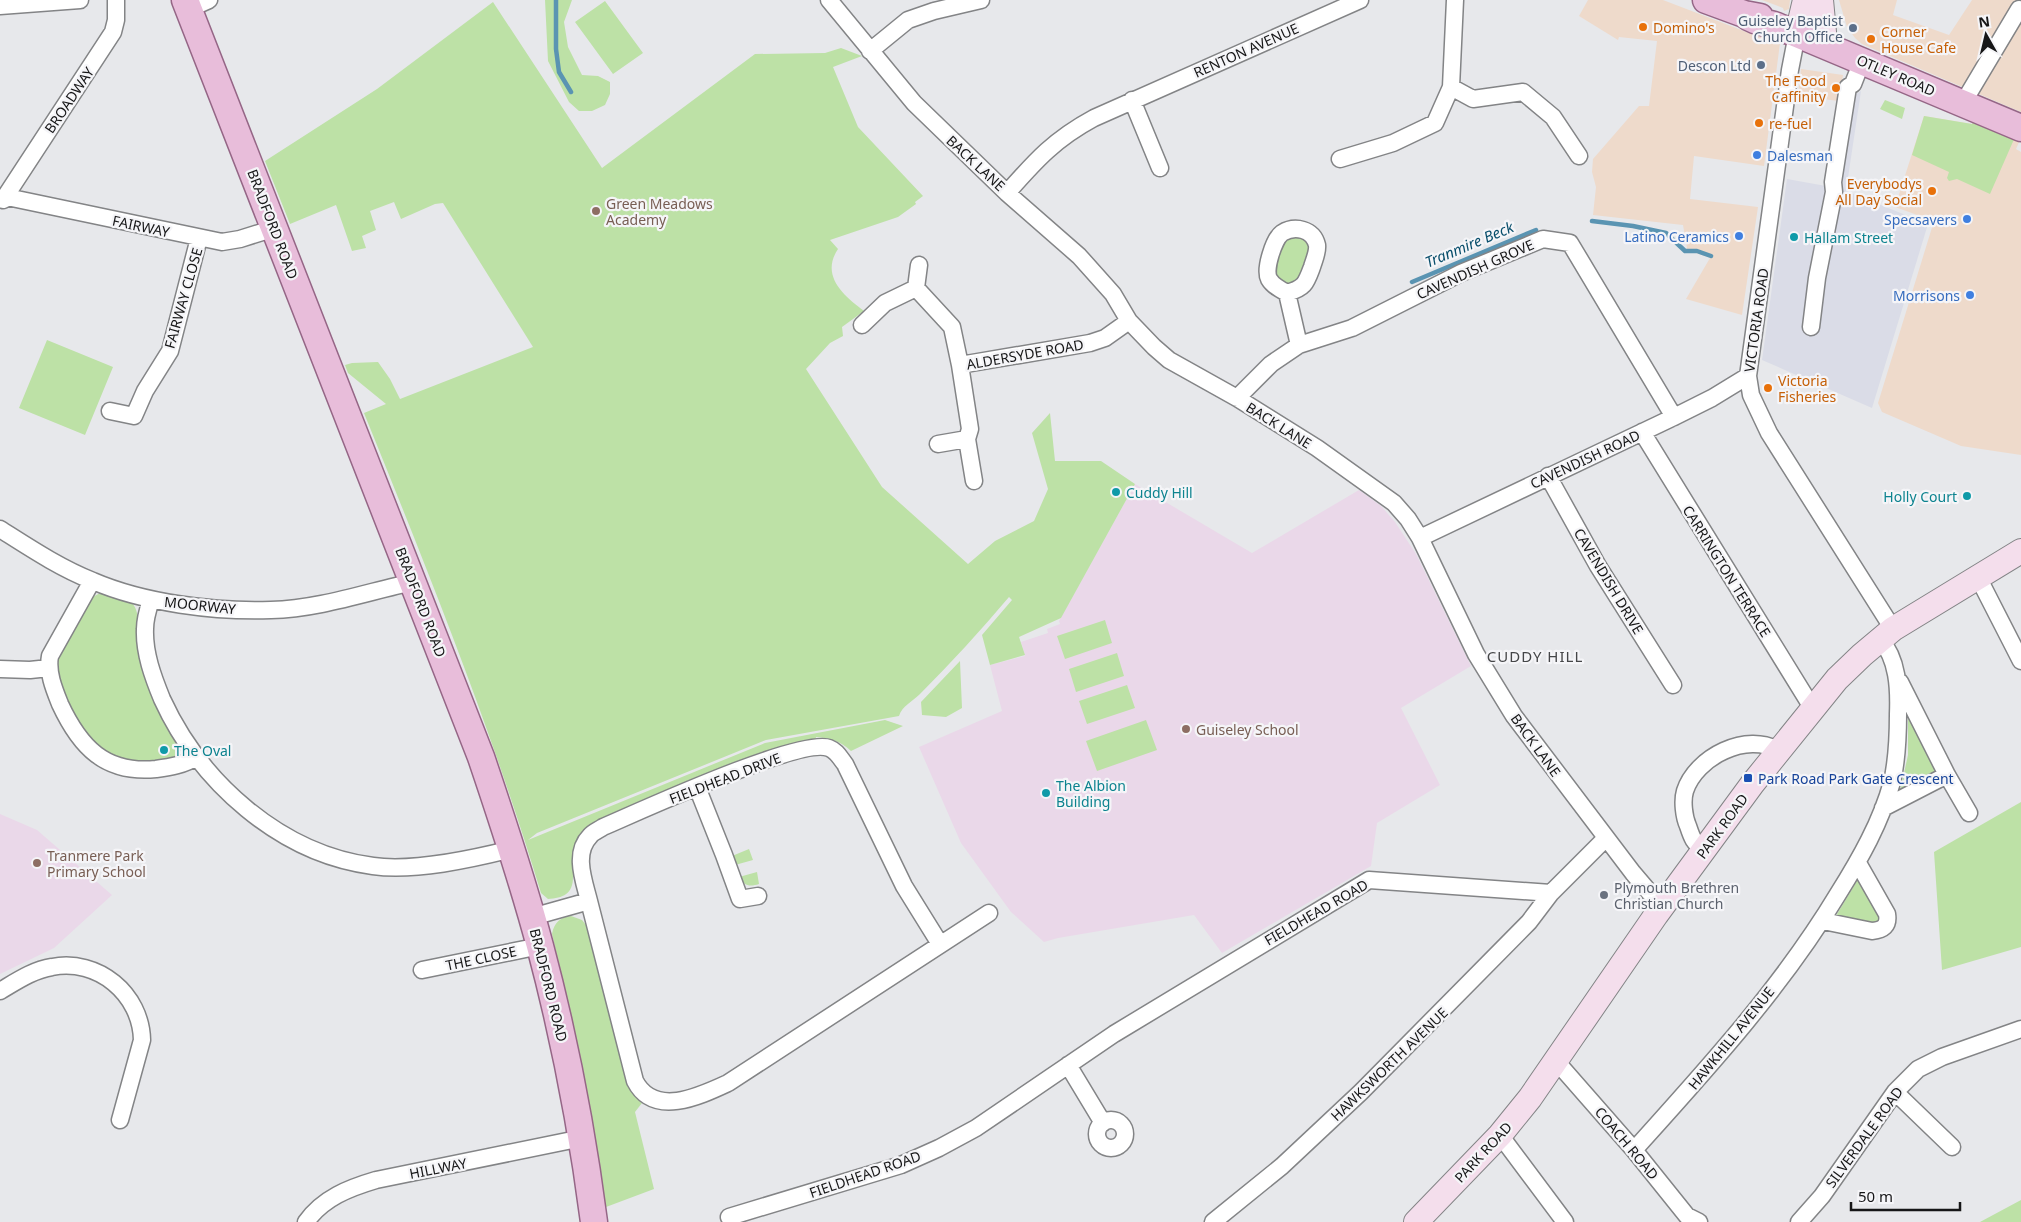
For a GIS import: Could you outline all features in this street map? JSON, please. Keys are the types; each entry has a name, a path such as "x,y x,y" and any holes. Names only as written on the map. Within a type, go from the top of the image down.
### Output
{"main road":[{"name":"OTLEY ROAD","path":"1706,0 1744,14 1750,19 1771,24 1822,44 1858,72 1963,104 2021,128"},
{"path":"1797,34 1805,0"},
{"path":"1821,0 1824,32 1822,44"},
{"name":"BRADFORD ROAD","path":"194,3 275,228 481,757 512,849 540,946 563,1042 582,1138 594,1222"},
{"name":"PARK ROAD","path":"1416,1222 1500,1135 1530,1098 1628,953 1779,751 1837,679 1887,634 2021,551"}],"street":[{"path":"0,6 80,0"},
{"name":"BROADWAY","path":"3,198 113,32 116,20 116,0"},
{"name":"BACK LANE","path":"828,0 922,111 1007,193 1079,256 1113,294 1129,321 1169,360 1238,398 1317,448 1382,494 1408,519 1420,538 1476,654 1514,716 1606,838 1650,893 1664,904"},
{"path":"870,51 908,20 933,5 981,0"},
{"name":"RENTON AVENUE","path":"1007,193 1046,150 1094,118 1360,0"},
{"path":"1340,160 1393,143 1435,123 1451,87 1455,0"},
{"path":"1963,104 2020,9"},
{"name":"VICTORIA ROAD","path":"1797,34 1790,70 1748,376 1751,395 1769,433 1887,634"},
{"path":"1843,178 1858,72"},
{"path":"1811,327 1817,278 1834,192 1848,87 1858,72"},
{"path":"1451,87 1473,99 1522,92 1553,117 1579,156"},
{"path":"1132,100 1160,168"},
{"name":"FAIRWAY","path":"3,198 222,242 240,239 275,228"},
{"name":"FAIRWAY CLOSE","path":"110,411 134,416 150,383 170,351 200,238"},
{"name":"CAVENDISH GROVE","path":"1238,398 1271,364 1299,345 1352,328 1461,273 1543,239 1570,243 1674,417"},
{"path":"916,288 919,265"},
{"path":"862,326 885,303 916,288"},
{"path":"916,288 952,326 960,365"},
{"path":"1288,294 1299,345"},
{"name":"ALDERSYDE ROAD","path":"974,481 967,439 970,429 960,365 1090,343 1106,338 1129,321"},
{"name":"CAVENDISH ROAD","path":"1420,538 1674,417 1712,398 1748,376"},
{"name":"CARRINGTON TERRACE","path":"1642,432 1812,709"},
{"path":"938,444 967,439"},
{"name":"CAVENDISH DRIVE","path":"1548,476 1598,566 1673,685"},
{"name":"MOORWAY","path":"0,529 44,557 92,581 150,600 215,608 272,610 314,605 413,582"},
{"path":"1978,577 2021,661"},
{"path":"92,581 50,656 49,668 54,687 66,717 80,739 99,758 113,765 145,770 178,765 196,757"},
{"path":"150,600 145,627 148,657 156,685 167,709 196,757 216,781 257,817 309,849 375,867 408,867 490,855 512,849"},
{"name":"HAWKHILL AVENUE","path":"1634,1150 1713,1062 1822,921 1858,863 1883,808 1892,782 1897,752 1898,703 1895,673 1887,634"},
{"path":"0,669 30,670 49,668"},
{"name":"HAWKHILL AVENUE","path":"1895,673 1946,775 1969,813"},
{"path":"1704,850 1694,843 1685,818 1684,792 1696,772 1710,758 1731,747 1757,744 1774,747 1779,751"},
{"name":"FIELDHEAD DRIVE","path":"940,944 904,886 845,764 838,754 828,748 814,748 765,760 696,787 603,827 589,836 582,850 581,868 635,1082 645,1095 653,1100 682,1100 702,1095 728,1083 989,913"},
{"path":"1883,808 1946,775"},
{"path":"696,787 740,900 758,896"},
{"path":"1551,893 1606,838"},
{"path":"1822,921 1872,931 1886,927 1888,914 1858,863"},
{"name":"FIELDHEAD ROAD","path":"729,1217 901,1165 976,1128 1122,1028 1369,880 1551,893"},
{"name":"HAWKSWORTH AVENUE","path":"1213,1222 1282,1166 1361,1092 1516,936 1551,893"},
{"path":"532,917 589,901"},
{"name":"THE CLOSE","path":"422,970 540,946"},
{"path":"0,991 32,972 69,965 94,970 112,980 132,1002 142,1028 142,1040 120,1120"},
{"name":"SILVERDALE ROAD","path":"1799,1222 1822,1196 1895,1092 1918,1069 2021,1029"},
{"name":"COACH ROAD","path":"1556,1061 1634,1150 1687,1216 1699,1222"},
{"path":"1068,1065 1103,1123"},
{"path":"1895,1092 1952,1147"},
{"path":"1500,1135 1565,1222"},
{"name":"HILLWAY","path":"306,1222 331,1197 351,1187 376,1180 582,1138"}],"shaded area":[{"path":"1588,0 1663,0 1780,43 1764,166 1694,156 1690,199 1758,207 1742,315 1686,299 1710,258 1696,253 1684,253 1687,248 1683,225 1593,215 1596,187 1592,172 1593,159 1639,106 1649,106 1657,41 1619,37 1618,40 1579,16"},
{"path":"1762,0 1790,0 1789,9 1784,11 1783,8"},
{"path":"1839,0 1897,0 1893,15 1949,35 1972,0 2019,0 2021,2 2021,112 1862,44 1847,27"},
{"path":"1801,69 1843,75 1839,101 1798,96"},
{"path":"1861,91 1846,191 1928,224 1872,408 1762,360 1787,179 1826,186 1851,97"},
{"path":"1924,116 1972,124 1974,120 2020,140 2016,149 2021,152 2021,455 1961,446 1882,412 1878,403 1934,221 1895,207"},
{"name":"Guiseley School","path":"1135,484 1252,553 1359,490 1381,506 1395,522 1416,554 1471,666 1401,708 1440,785 1377,823 1371,866 1222,953 1194,915 1044,942 1011,912 961,843 919,747 1002,711 990,665 1025,656 1021,642 1048,633 1047,629 1060,624 1059,621"},
{"name":"Tranmere Park Primary School","path":"0,814 37,830 112,895 54,948 0,974"}],"green space":[{"path":"545,0 572,0 564,22 568,47 582,75 598,76 610,82 610,94 605,105 592,111 579,111 569,102 548,61"},
{"path":"605,1 643,53 613,74 575,22"},
{"path":"493,2 602,168 755,54 825,53 841,48 862,56 833,67 858,127 923,196 915,202 916,204 898,217 830,240 838,249 833,259 833,277 842,292 864,311 842,327 843,336 830,343 806,369 882,487 968,564 995,541 1034,521 1048,489 1032,433 1050,413 1055,461 1101,461 1135,484 1061,618 1019,637 1025,655 990,665 982,635 1012,600 1009,597 943,671 905,706 899,716 766,740 537,833 528,840 765,743 885,720 903,726 851,751 835,741 816,737 815,741 695,781 600,819 585,830 576,877 573,877 573,883 569,891 558,898 548,899 541,893 502,771 480,711 435,591 364,413 386,404 348,373 345,365 378,362 390,379 400,399 533,347 443,203 435,204 401,219 394,202 370,211 376,230 362,236 366,248 352,251 336,205 290,224 265,161 377,89"},
{"path":"1885,100 1905,108 1902,119 1880,109"},
{"path":"1924,116 1972,124 1974,120 2015,137 1990,194 1957,179 1949,181 1947,178 1949,172 1912,155"},
{"path":"1295,236 1305,239 1309,252 1309,262 1303,277 1287,287 1278,279 1275,264 1278,252 1284,242"},
{"path":"47,340 113,367 85,435 19,408"},
{"name":"The Oval","path":"102,592 131,602 137,612 138,630 179,743 178,755 172,760 141,764 110,757 83,732 57,682 56,657 89,599"},
{"path":"1105,620 1112,643 1065,659 1057,636"},
{"path":"1117,653 1124,676 1076,692 1069,669"},
{"path":"960,661 962,708 946,717 922,715 921,702"},
{"path":"1127,685 1135,708 1087,724 1079,701"},
{"path":"1908,714 1936,767 1932,776 1900,791 1908,755"},
{"path":"1146,720 1157,750 1097,771 1086,741"},
{"path":"2021,802 2021,947 1942,970 1934,852"},
{"path":"749,849 753,860 735,865 732,856"},
{"path":"757,872 759,884 756,885 745,884 739,877"},
{"path":"1860,880 1879,914 1880,921 1874,925 1838,917 1837,914 1857,881"},
{"path":"571,916 582,920 586,925 590,924 631,1084 627,1086 642,1103 635,1112 654,1189 606,1207 583,1069 552,934 558,921"},
{"path":"2021,1200 2021,1222 1980,1222"}],"waterway":[{"name":"Tranmire Beck","path":"556,0 556,49 559,72 571,92"},
{"name":"Tranmire Beck","path":"1592,221 1633,226 1666,233 1685,251 1697,251 1711,256"},
{"name":"Tranmire Beck","path":"1412,282 1536,230"}],"place":[{"name":"Domino's","path":"1643,27"},
{"name":"Guiseley Baptist Church Office","path":"1853,28"},
{"name":"Corner House Cafe","path":"1871,39"},
{"name":"Descon Ltd","path":"1761,65"},
{"name":"The Food Caffinity","path":"1836,88"},
{"name":"re-fuel","path":"1759,123"},
{"name":"Dalesman","path":"1757,155"},
{"name":"Everybodys All Day Social","path":"1932,191"},
{"name":"Green Meadows Academy","path":"596,211"},
{"name":"Specsavers","path":"1967,219"},
{"name":"Latino Ceramics","path":"1739,236"},
{"name":"Hallam Street","path":"1794,237"},
{"name":"Morrisons","path":"1970,295"},
{"name":"Victoria Fisheries","path":"1768,388"},
{"name":"Cuddy Hill","path":"1116,492"},
{"name":"Holly Court","path":"1967,496"},
{"name":"Guiseley School","path":"1186,729"},
{"name":"The Oval","path":"164,750"},
{"name":"Park Road Park Gate Crescent","path":"1748,778"},
{"name":"The Albion Building","path":"1046,793"},
{"name":"Tranmere Park Primary School","path":"37,863"},
{"name":"Plymouth Brethren Christian Church","path":"1604,895"}],"district":[{"name":"CUDDY HILL","path":"1535,656"}]}
